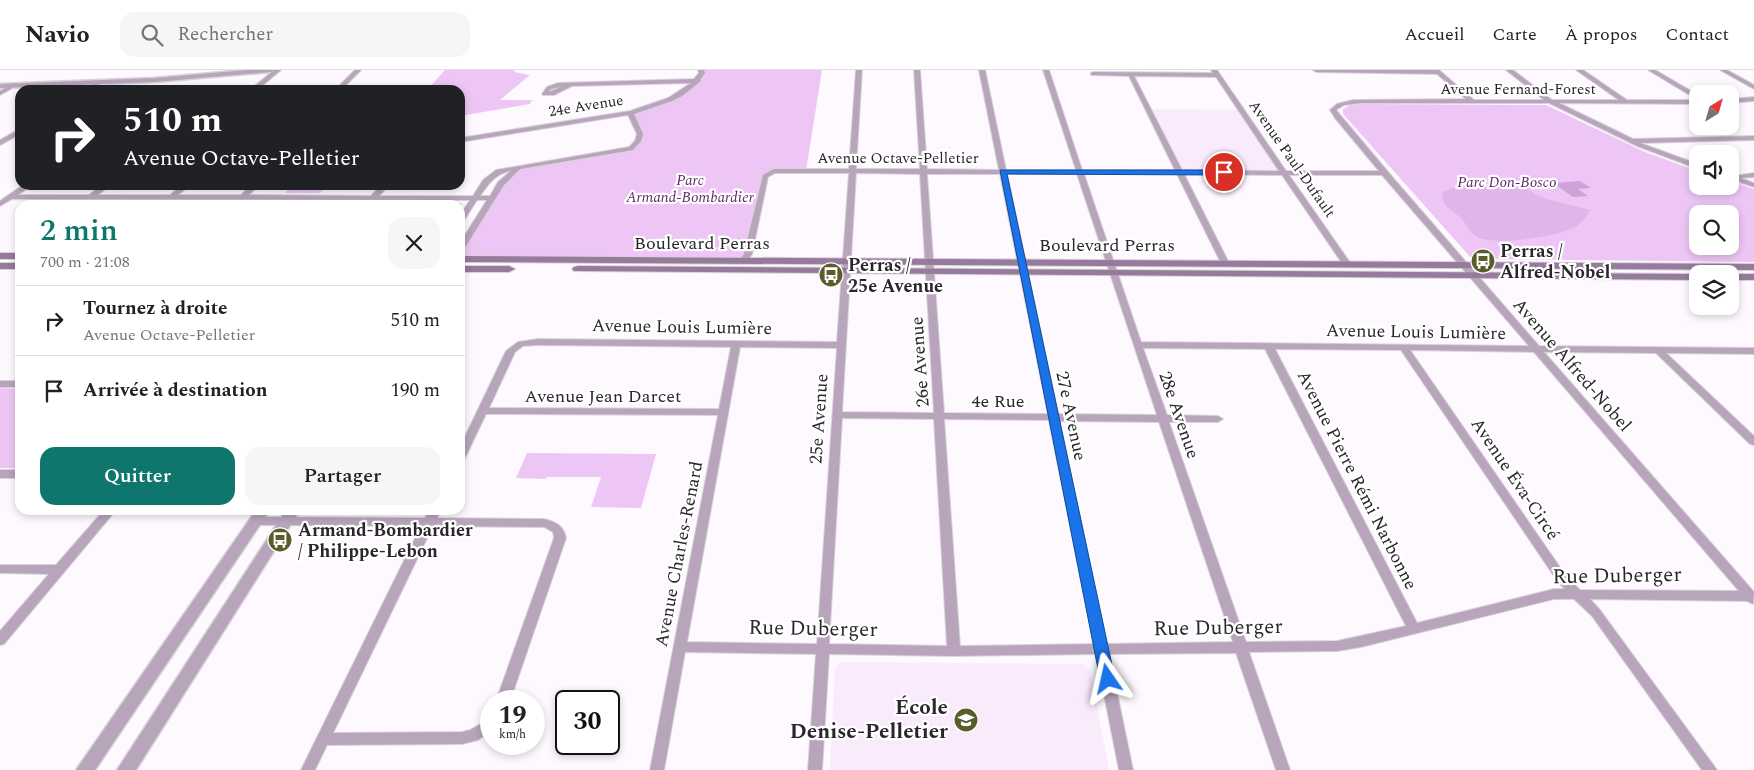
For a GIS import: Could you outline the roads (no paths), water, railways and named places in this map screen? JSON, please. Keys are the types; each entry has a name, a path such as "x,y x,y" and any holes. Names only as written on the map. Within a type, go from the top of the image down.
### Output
{"main road":[{"path":"0,256 15,256"},
{"name":"Boulevard Perras","path":"465,259 744,260 846,267"},
{"name":"Boulevard Perras","path":"1111,268 1225,263 1754,267"},
{"path":"0,266 15,266"},
{"name":"Boulevard Perras","path":"465,269 1111,268 1473,276 1689,277"},
{"path":"1739,277 1754,277"}],"street":[{"path":"0,86 154,80 271,70"},
{"path":"259,85 278,70"},
{"path":"343,85 358,70"},
{"name":"24e Avenue","path":"465,139 630,113 666,102 685,92 698,80 702,70"},
{"name":"25e Avenue","path":"815,770 859,70"},
{"name":"26e Avenue","path":"917,70 954,651"},
{"name":"27e Avenue","path":"982,70 1126,770"},
{"name":"28e Avenue","path":"1046,70 1111,268 1283,770"},
{"path":"1316,70 1437,71 1473,102"},
{"path":"1509,70 1551,102 1630,141 1689,164"},
{"path":"1579,70 1627,102"},
{"path":"1651,70 1689,93"},
{"path":"1723,70 1754,88"},
{"path":"1093,74 1216,73"},
{"name":"Avenue Paul-Dufault","path":"1216,73 1347,264"},
{"path":"1131,75 1225,263"},
{"path":"570,85 698,80"},
{"path":"94,85 99,82"},
{"path":"0,93 14,85"},
{"path":"1739,100 1754,99"},
{"name":"Avenue Fernand-Forest","path":"1339,104 1361,101 1689,102"},
{"name":"Avenue Alfred-Nobel","path":"1339,104 1334,113 1752,598"},
{"path":"465,213 494,173 628,151 640,137 630,113"},
{"path":"0,143 15,134"},
{"path":"1630,141 1754,138"},
{"path":"465,241 506,178 517,169"},
{"name":"Avenue Octave-Pelletier","path":"744,260 748,254 765,176 770,172 779,170 1385,173"},
{"path":"1739,176 1754,175"},
{"path":"1739,180 1754,185"},
{"path":"0,204 20,190"},
{"path":"93,200 102,190"},
{"path":"172,197 180,190"},
{"path":"242,198 250,190"},
{"path":"373,198 380,190"},
{"path":"10,197 72,200"},
{"path":"95,200 103,197 492,198"},
{"path":"184,200 187,197"},
{"name":"Avenue Louis Lumière","path":"482,411 512,351 522,344 538,342 842,344"},
{"name":"Avenue Charles-Renard","path":"657,770 736,344"},
{"name":"Avenue Louis Lumière","path":"1138,345 1754,351"},
{"name":"Avenue Pierre Rémi Narbonne","path":"1269,347 1414,629"},
{"name":"Avenue Éva-Circé","path":"1404,348 1562,579 1596,613 1710,770"},
{"path":"1659,351 1754,442"},
{"path":"0,384 15,384"},
{"path":"465,447 482,411"},
{"name":"Avenue Jean Darcet","path":"482,411 723,412"},
{"name":"4e Rue","path":"837,415 1218,419"},
{"path":"0,474 15,474"},
{"path":"0,640 106,515"},
{"path":"308,770 433,515"},
{"path":"86,770 259,516 429,523 544,523 556,528 560,538 507,690"},
{"path":"126,770 290,516"},
{"path":"0,569 60,570"},
{"name":"Rue Duberger","path":"680,646 954,651 1350,645 1554,594 1752,598"},
{"path":"324,739 462,738 473,736 480,731"}],"place":[{"name":"Perras / Alfred-Nobel","path":"1483,261"},
{"name":"Perras / 25e Avenue","path":"831,275"},
{"name":"Armand-Bombardier / Philippe-Lebon","path":"280,540"},
{"name":"École Denise-Pelletier","path":"966,720"}],"park label":[{"name":"Parc Don-Bosco","path":"1507,182"},
{"name":"Parc Armand-Bombardier","path":"690,188"}]}
